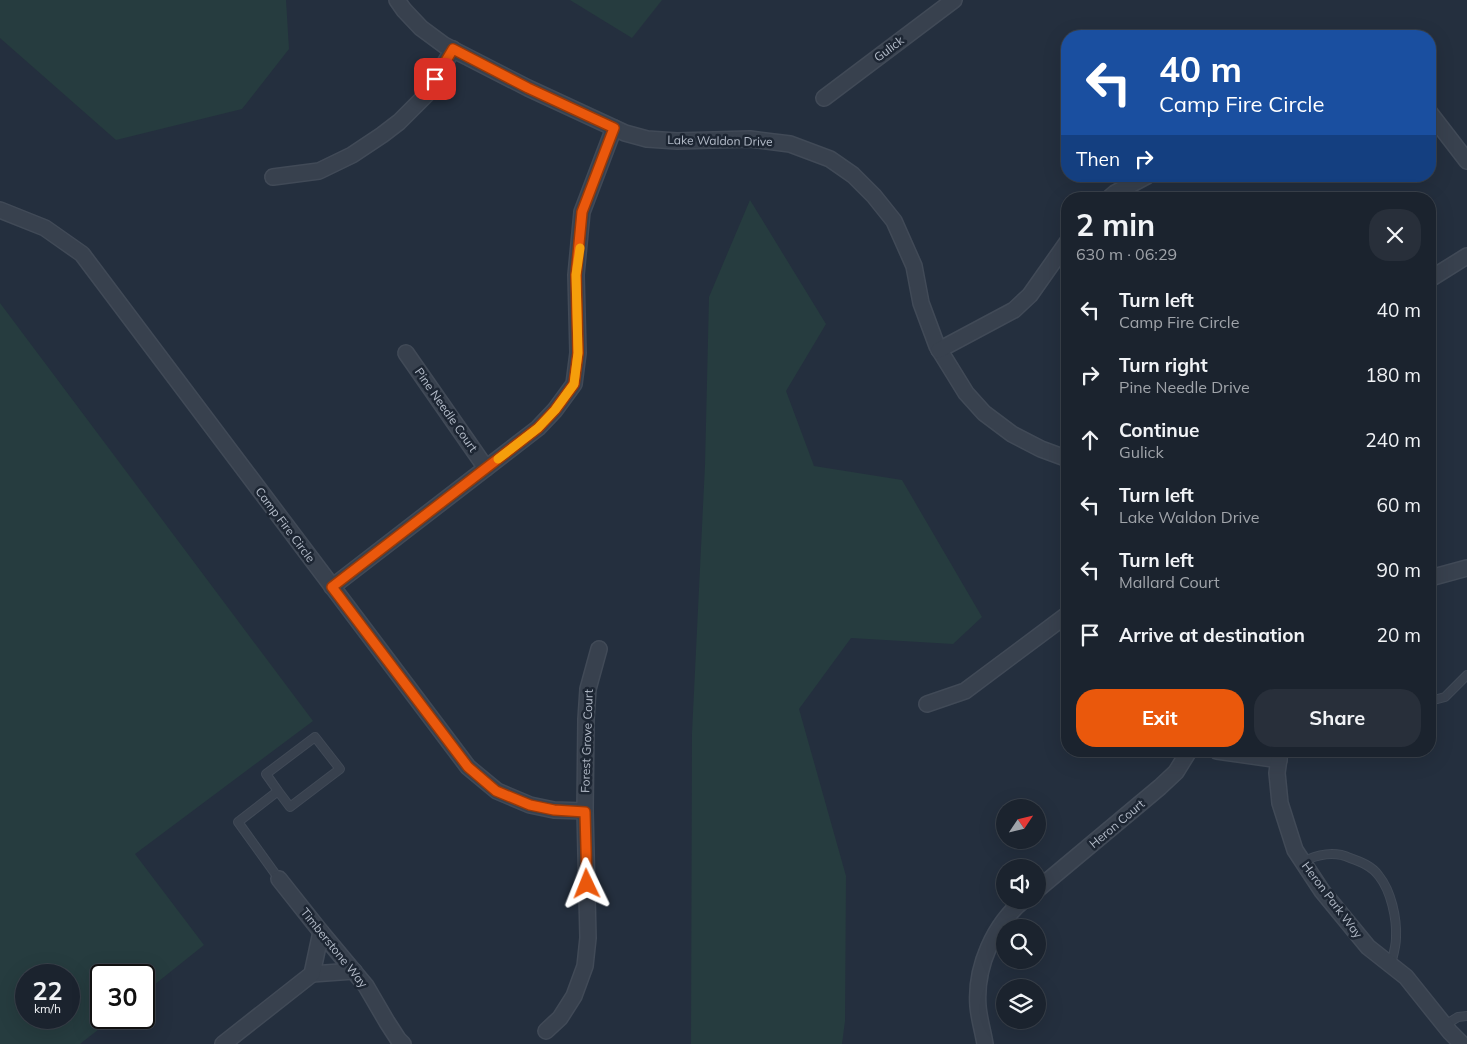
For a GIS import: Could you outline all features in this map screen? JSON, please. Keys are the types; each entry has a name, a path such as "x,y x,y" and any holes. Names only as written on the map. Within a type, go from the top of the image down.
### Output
{"street":[{"name":"Lake Waldon Drive","path":"397,0 421,28 453,49 528,88 625,134 647,139 677,141 750,140 790,144 830,159 853,175 874,196 894,221 914,266 921,303 939,350 966,393 984,413 1012,434 1041,449 1061,456"},
{"name":"Gulick","path":"824,98 954,0"},
{"path":"273,177 319,171 352,155 382,135 399,122 427,94 453,49"},
{"path":"1436,121 1467,161"},
{"path":"332,587 538,428 555,410 574,384 578,353 576,275 582,212 614,128"},
{"path":"1115,192 1135,182"},
{"name":"Camp Fire Circle","path":"0,210 45,228 82,254 468,767 496,791 530,805 554,810 585,812"},
{"path":"939,350 1014,310 1030,295 1061,251"},
{"path":"1436,275 1467,256"},
{"name":"Pine Needle Court","path":"406,353 486,468"},
{"path":"1436,576 1467,568"},
{"path":"927,704 965,690 1061,619"},
{"name":"Forest Grove Court","path":"546,1032 560,1018 574,996 585,966 588,938 585,812 586,719 588,689 599,649"},
{"name":"Heron Court","path":"1046,882 1160,787 1176,772 1185,757"},
{"name":"Heron Park Way","path":"1279,757 1276,773 1280,803 1295,850 1322,891 1368,947 1406,977 1444,1026 1462,1044"},
{"name":"Timberstone Way","path":"279,879 320,932 366,986 387,1022 403,1044"},
{"path":"985,1044 978,1005 981,971 988,946 997,930 1016,909"},
{"path":"312,974 320,932"},
{"path":"224,1044 312,974 354,971"}],"lane":[{"path":"1436,700 1446,697 1467,674"},
{"path":"315,737 340,769 290,807 278,791 266,774 315,737"},
{"path":"278,791 238,822 279,879"},
{"path":"1303,862 1314,856 1341,854 1366,864 1379,876 1388,894 1395,917 1396,938 1391,964"},
{"path":"1444,1026 1458,1017 1467,1016"}],"green space":[{"path":"0,0 286,0 289,49 242,109 116,140 0,38"},
{"path":"570,0 662,0 632,38"},
{"path":"750,200 826,324 786,391 814,466 902,480 982,617 953,644 851,638 799,709 846,876 845,1021 842,1044 691,1044 692,733 705,465 709,297"},
{"path":"0,303 313,721 135,854 204,945 155,984 155,964 90,964 90,1029 99,1029 80,1044 0,1044"}],"slow traffic":[{"path":"498,459 538,428 555,410 574,384 578,353 576,275 580,248"}],"route":[{"path":"435,79 453,49 528,88 614,128 582,212 576,275 578,353 574,384 555,410 538,428 332,587 468,767 496,791 530,805 554,810 585,812 587,884"}]}
